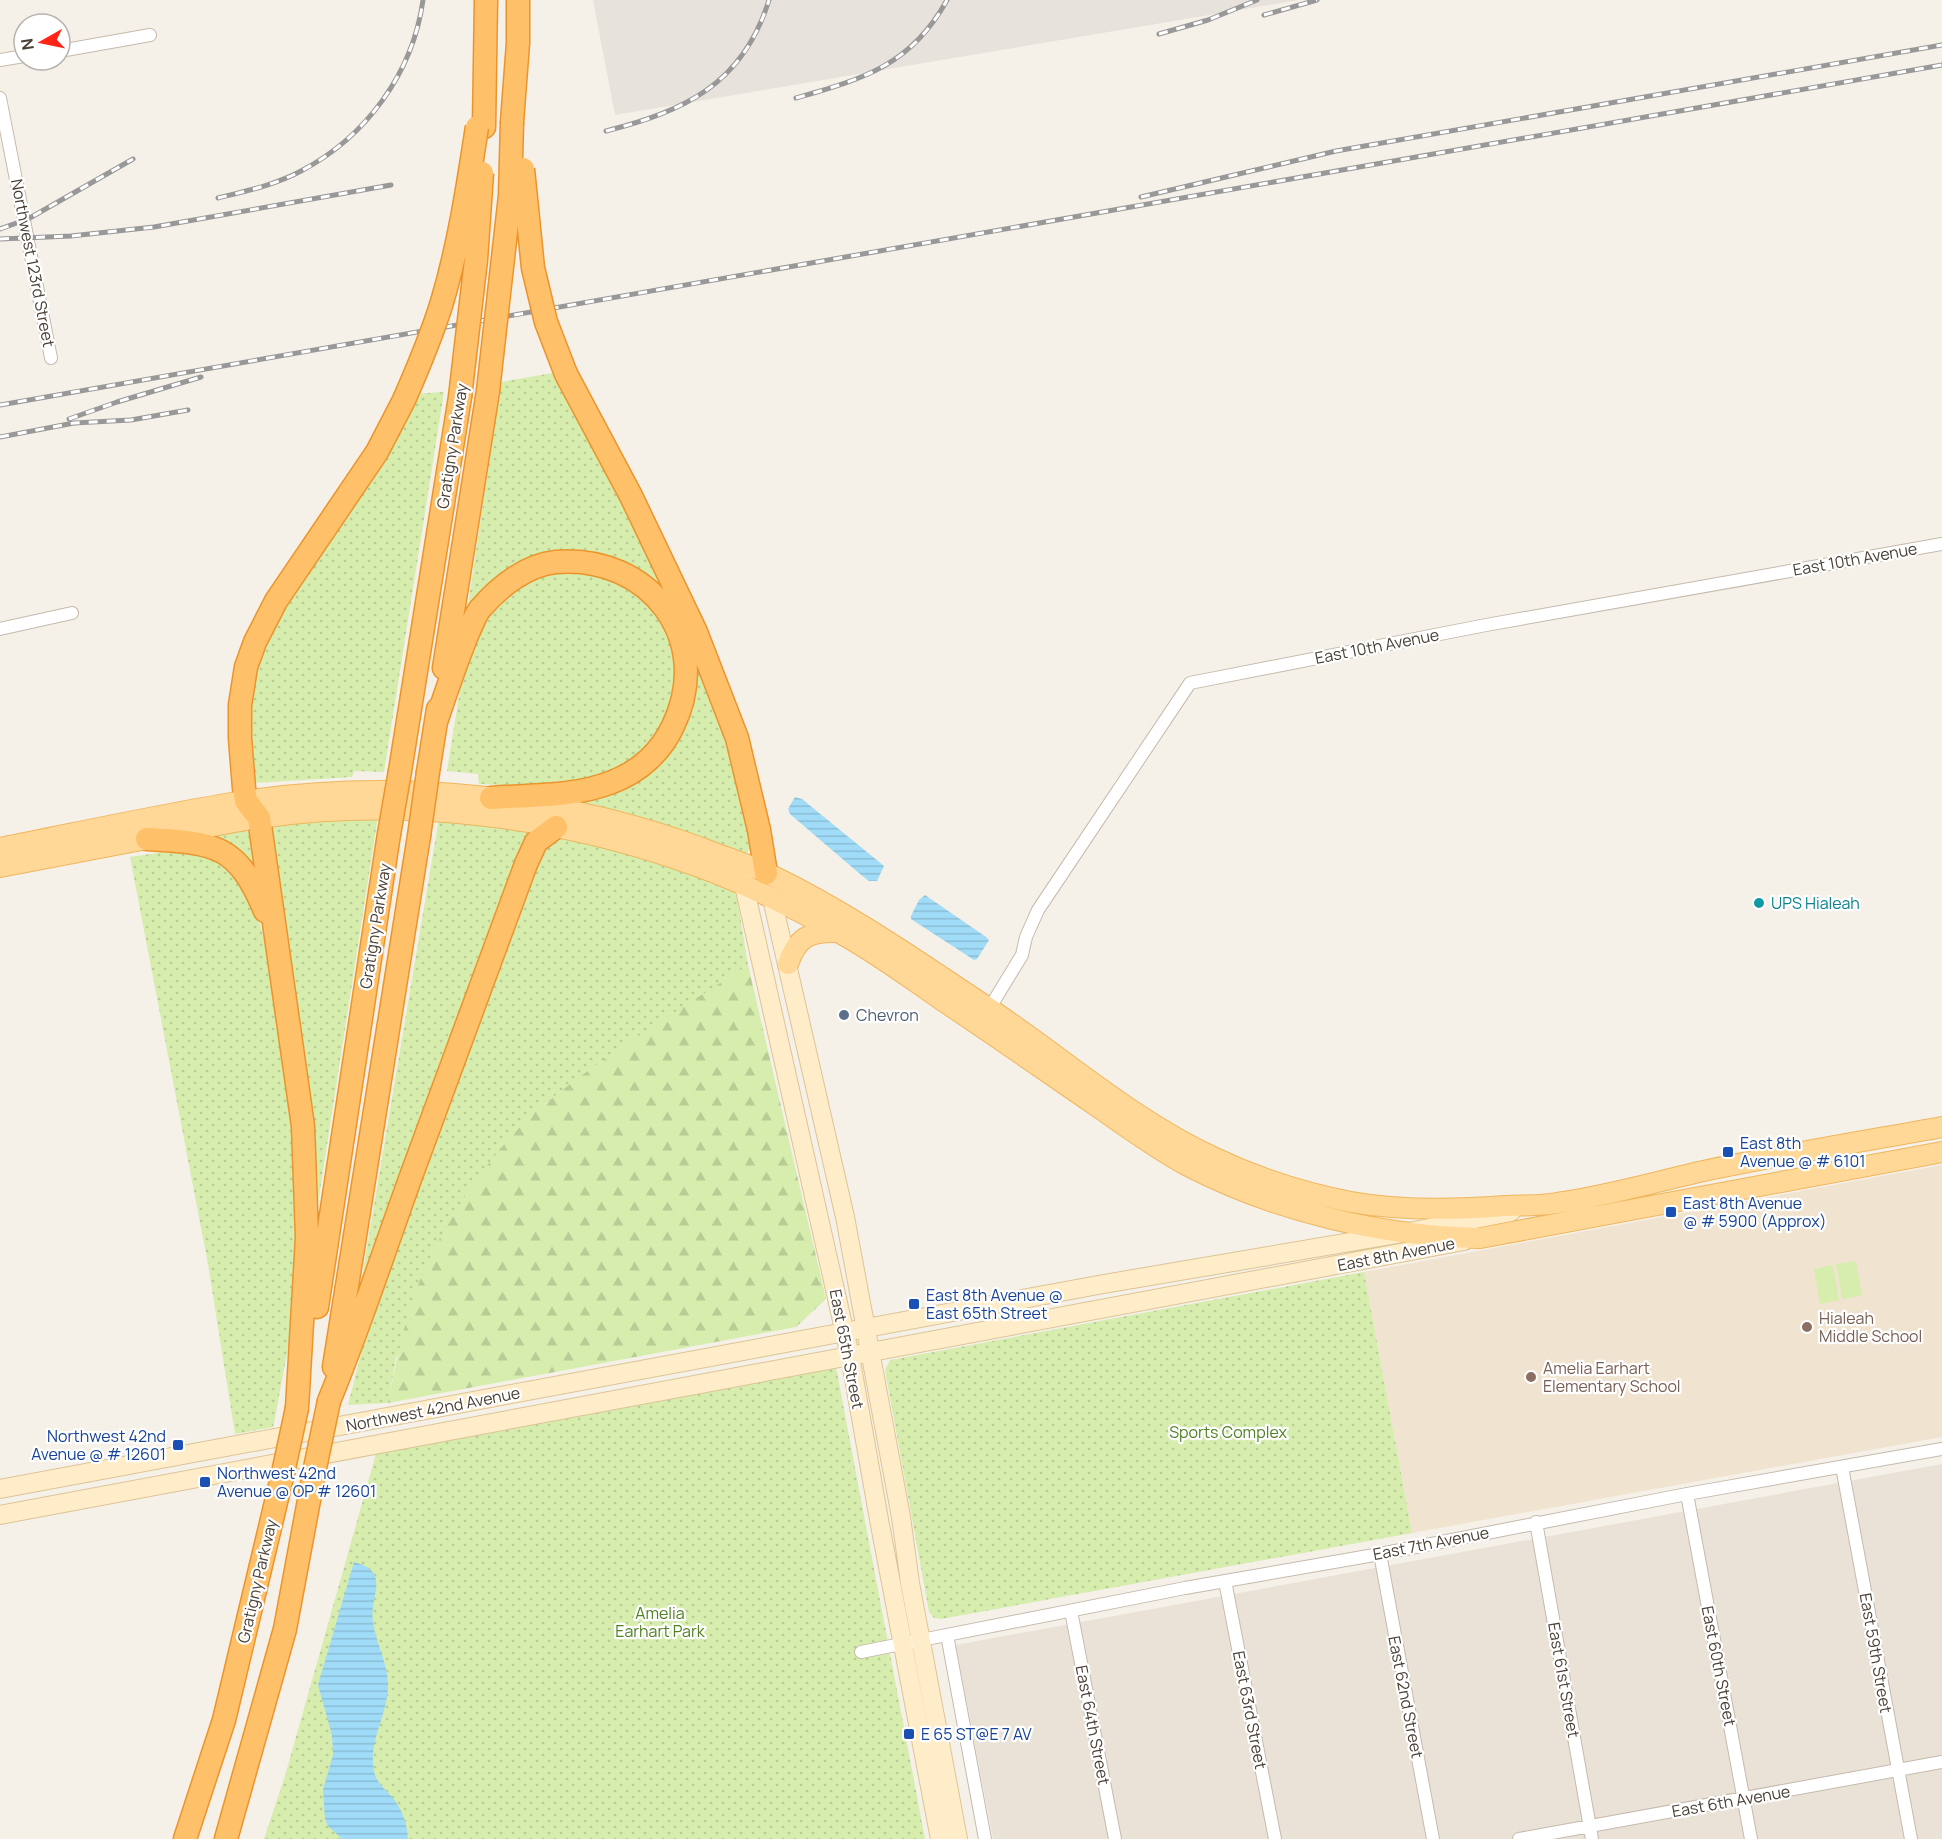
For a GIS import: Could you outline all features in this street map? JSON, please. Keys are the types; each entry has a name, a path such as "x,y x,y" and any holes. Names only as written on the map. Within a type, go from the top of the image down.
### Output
{"highway":[{"path":"297,1408 308,1238 303,1126 277,940 240,738 240,705 246,667 255,642 276,601 377,452 420,364 442,303 457,245 480,127 485,80 486,0"},
{"name":"Gratigny Parkway","path":"226,1839 285,1629 329,1401 419,836 488,391 517,122 518,0"},
{"path":"517,122 533,268 546,322 566,374 636,506 696,632 737,738 759,830 766,873"},
{"name":"Gratigny Parkway","path":"185,1839 224,1720 283,1473 317,1307 389,834 460,397 477,260 480,127"},
{"path":"436,722 463,644 478,611 499,589 527,571 554,562 587,562 617,570 638,581 661,602 674,622 686,651 687,673 687,684 679,714 665,743 636,771 611,783 572,791 491,798"},
{"path":"329,1401 357,1332 410,1178 526,864 536,842 556,827"},
{"path":"147,839 207,845 228,854 242,867 254,887 277,940"}],"main road":[{"path":"0,848 252,809 321,794 377,791 491,798 559,807 672,837 766,873 869,930 990,1008 1116,1099 1171,1134 1210,1156 1257,1176 1307,1192 1354,1203 1405,1208 1471,1209 1557,1203"},
{"path":"0,867 147,839 252,809 325,812 394,811 505,818 556,827 655,851 744,885 838,932 889,963 1185,1164 1227,1184 1303,1211 1351,1223 1443,1237 1480,1238"},
{"name":"East 65th Street","path":"739,862 845,1332 911,1642 958,1839"},
{"name":"East 65th Street","path":"766,873 837,1182 901,1517 910,1583 911,1642 940,1839"},
{"path":"788,964 793,950 802,939 817,932 838,932"},
{"name":"East 8th Avenue","path":"866,1328 1098,1285 1409,1232 1712,1170 1942,1127"},
{"path":"1854,1143 1859,1168"},
{"name":"East 8th Avenue","path":"850,1356 1942,1152"},
{"path":"1625,1189 1628,1211"},
{"path":"1098,1285 1102,1309"},
{"name":"Northwest 42nd Avenue","path":"0,1489 866,1328"},
{"name":"Northwest 42nd Avenue","path":"0,1515 850,1356"},
{"path":"107,1469 112,1494"}],"street":[{"path":"72,49 150,35"},
{"name":"Northwest 123rd Street","path":"0,98 51,358"},
{"name":"East 10th Avenue","path":"978,1025 1022,955 1026,937 1038,910 1190,683 1499,622 1942,544"},
{"path":"0,629 72,613"},
{"name":"East 7th Avenue","path":"861,1653 1536,1522 1942,1449"},
{"name":"East 59th Street","path":"1842,1467 1911,1839"},
{"name":"East 60th Street","path":"1687,1494 1751,1839"},
{"name":"East 61st Street","path":"1536,1522 1592,1839"},
{"name":"East 62nd Street","path":"1380,1554 1433,1839"},
{"name":"East 63rd Street","path":"1225,1581 1275,1839"},
{"name":"East 64th Street","path":"1071,1611 1115,1839"},
{"path":"947,1635 985,1839"},
{"name":"East 6th Avenue","path":"1519,1839 1942,1762"}],"shaded area":[{"path":"593,0 1299,0 615,115"},
{"path":"1942,1165 1942,1437 1412,1533 1364,1272"},
{"path":"1942,1464 1942,1839 993,1839 956,1645"}],"green space":[{"path":"558,372 673,601 571,553 472,605 468,605 501,382"},
{"path":"444,392 384,772 354,771 352,777 253,783 248,727 257,667 272,628 322,550 410,394"},
{"path":"578,568 635,589 665,626 680,667 669,721 630,766 571,787 566,780 529,786 479,784 478,774 447,771 464,665 487,612 532,578"},
{"path":"693,654 722,717 751,843 745,856 557,798 647,767"},
{"path":"378,816 314,1229 269,826"},
{"path":"439,818 535,830 357,1307"},
{"path":"251,827 258,876 203,838"},
{"path":"559,835 623,849 730,887 737,897 748,965 596,1066 544,1104 396,1358 388,1403 348,1405 371,1314 531,861"},
{"path":"184,849 222,859 253,897 276,986 294,1128 299,1225 293,1321 275,1418 273,1427 235,1434 208,1264 130,857"},
{"path":"748,965 826,1299 796,1327 388,1403 407,1320 425,1268 453,1216 487,1165 506,1142 546,1103 645,1031"},
{"path":"1856,1261 1862,1296 1842,1299 1836,1264"},
{"path":"1833,1265 1839,1300 1820,1304 1814,1269"},
{"name":"Sports Complex","path":"1364,1272 1412,1533 941,1619 934,1618 929,1612 885,1370 890,1360"},
{"name":"Amelia Earhart Park","path":"836,1367 925,1839 264,1839 285,1776 376,1454"}],"water":[{"path":"795,797 802,799 884,866 877,881 869,881 790,814 788,809"},
{"path":"925,895 989,940 977,959 974,960 911,919 919,900"},
{"path":"354,1562 366,1566 376,1578 373,1622 388,1685 374,1749 374,1771 379,1782 401,1811 408,1839 342,1839 328,1826 325,1819 323,1790 333,1755 332,1735 318,1685"}],"railway":[{"path":"218,198 260,187 301,171 324,157 366,121 383,100 409,53 418,27 423,0"},
{"path":"606,131 661,114 707,90 727,73 744,53 758,29 769,0"},
{"path":"796,98 842,84 883,67 918,40 947,0"},
{"path":"1159,34 1208,20 1257,0"},
{"path":"1264,15 1317,0"},
{"path":"1141,197 1336,151 1942,45"},
{"path":"0,405 1942,65"},
{"path":"0,229 28,219 133,159"},
{"path":"0,239 71,236 154,227 391,185"},
{"path":"69,419 201,377"},
{"path":"0,437 74,423 131,420 188,410"}],"place":[{"name":"UPS Hialeah","path":"1759,903"},
{"name":"Chevron","path":"844,1015"},
{"name":"East 8th Avenue @ # 6101","path":"1728,1152"},
{"name":"East 8th Avenue @ # 5900 (Approx)","path":"1671,1212"},
{"name":"East 8th Avenue @ East 65th Street","path":"914,1304"},
{"name":"Hialeah Middle School","path":"1807,1327"},
{"name":"Amelia Earhart Elementary School","path":"1531,1377"},
{"name":"Northwest 42nd Avenue @ # 12601","path":"178,1445"},
{"name":"Northwest 42nd Avenue @ OP # 12601","path":"205,1482"},
{"name":"E 65 ST@E 7 AV","path":"909,1734"}]}
